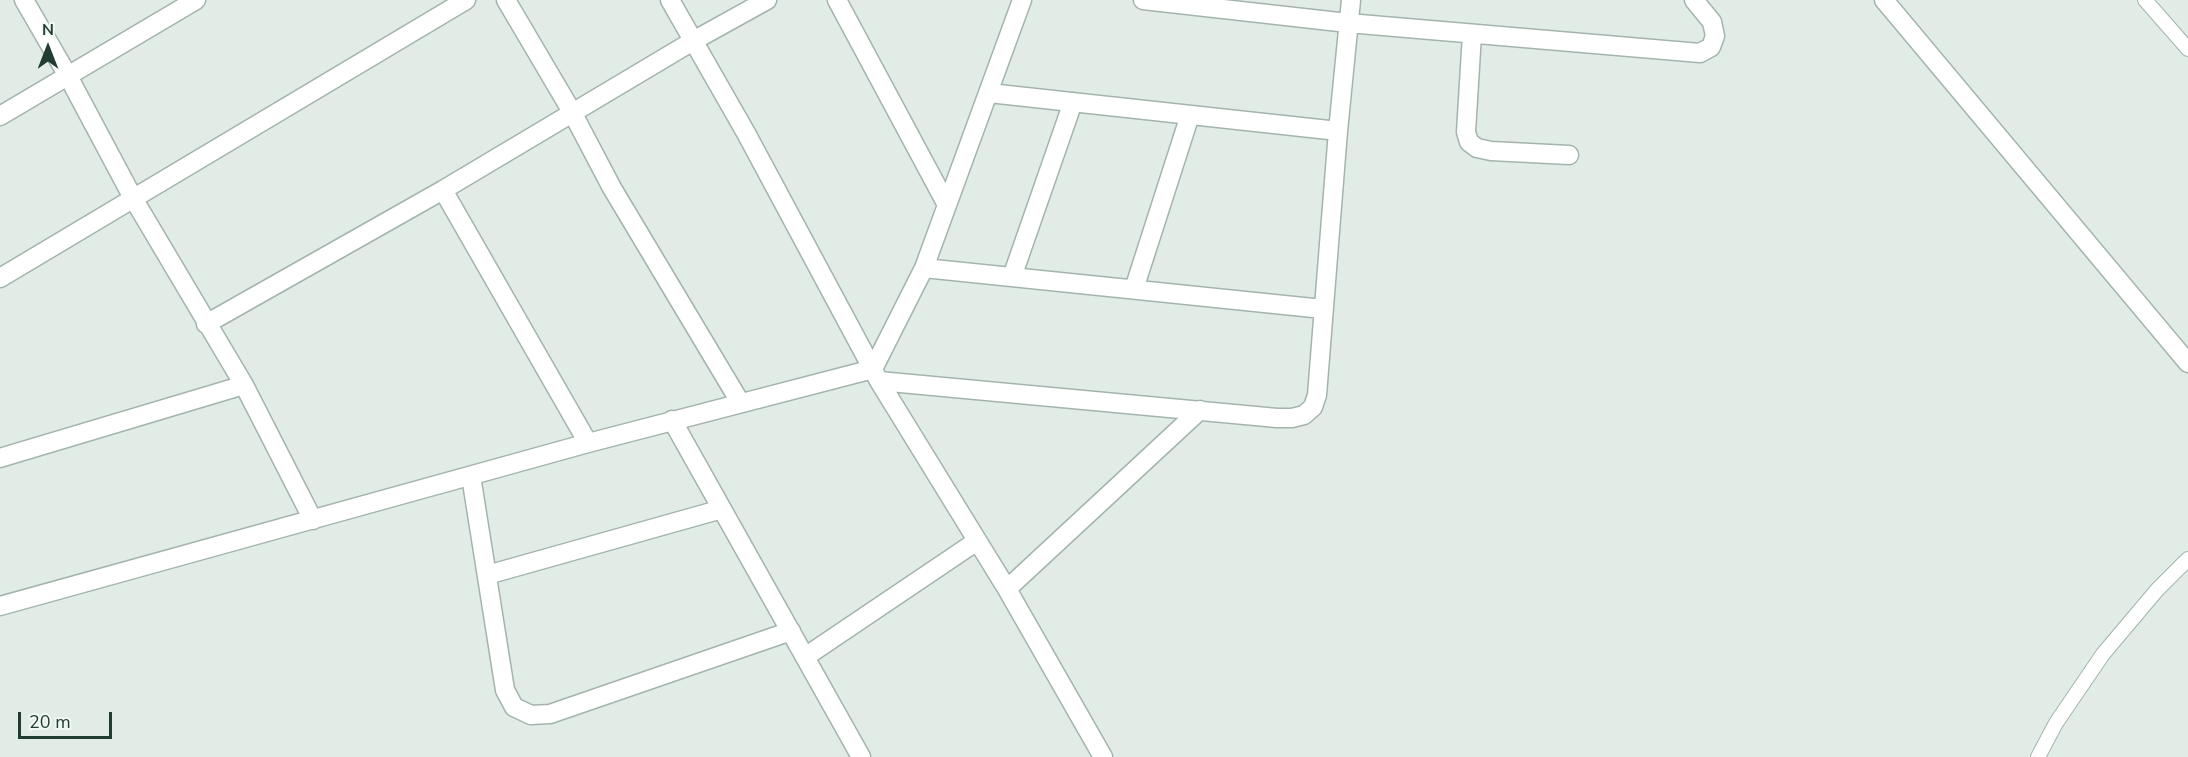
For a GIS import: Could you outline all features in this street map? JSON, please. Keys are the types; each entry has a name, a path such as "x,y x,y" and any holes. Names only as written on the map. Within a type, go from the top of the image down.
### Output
{"street":[{"path":"24,0 68,76 133,198 244,385 313,520"},
{"path":"0,116 196,0"},
{"path":"0,278 465,0"},
{"path":"506,0 572,112 612,188 740,402"},
{"path":"669,0 746,133 876,375 1007,589 1103,757"},
{"path":"206,324 443,190 693,41 767,0"},
{"path":"837,0 947,204"},
{"path":"876,375 924,268 1022,0"},
{"path":"1143,0 1348,23 1700,53 1711,47 1715,36 1712,22 1694,0"},
{"path":"0,606 313,520 474,488 588,443 678,431 740,402 876,375 1277,418 1304,415 1312,407 1317,395 1351,0"},
{"path":"1884,0 2188,363"},
{"path":"1472,34 1466,132 1469,142 1478,148 1491,151 1569,155"},
{"path":"989,93 1338,131"},
{"path":"1011,277 1073,102"},
{"path":"1134,289 1190,115"},
{"path":"443,190 588,443"},
{"path":"924,268 1323,309"},
{"path":"0,458 244,385"},
{"path":"1007,589 1200,410"},
{"path":"678,431 861,757"},
{"path":"474,488 505,690 514,707 531,715 550,714 790,631"},
{"path":"487,575 722,509"},
{"path":"805,657 977,541"}],"lane":[{"path":"2145,0 2188,50"},
{"path":"2038,757 2056,723 2103,654 2157,590 2188,559"}]}
